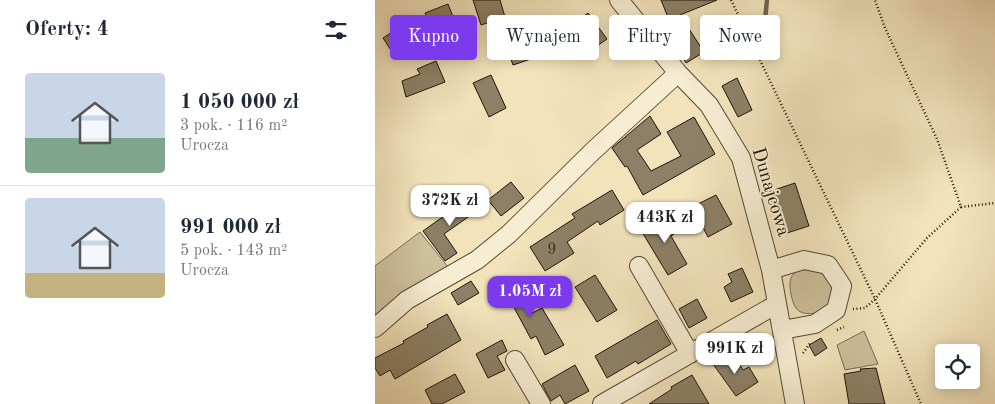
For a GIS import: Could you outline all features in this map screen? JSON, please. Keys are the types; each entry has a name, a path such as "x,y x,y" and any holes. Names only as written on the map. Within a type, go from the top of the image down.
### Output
{"street":[{"name":"Dunajcowa","path":"619,0 678,72 709,105 741,158 771,270 795,404"},
{"path":"375,328 407,300 477,260 509,234 593,151 678,72"},
{"path":"771,270 804,260 828,266 841,286 836,310 815,324 782,330"},
{"path":"639,266 690,354"},
{"path":"602,404 777,304"},
{"path":"515,360 541,404"}],"path":[{"path":"731,0 875,299 921,404"},
{"path":"875,0 885,28 937,139 961,207"},
{"path":"836,310 865,308 875,299 927,238 961,207 995,203"},
{"path":"832,332 844,327"},
{"path":"803,354 813,340"}],"shaded area":[{"path":"420,232 449,268 399,296 375,315 375,266"},
{"path":"811,267 821,270 833,283 833,288 832,298 825,309 807,314 799,311 794,305 790,281 792,275 802,269"},
{"path":"864,331 878,364 845,370 837,345"}],"building":[{"path":"473,0 500,0 504,15 487,15 487,23 481,25"},
{"path":"661,0 717,0 680,15 667,15"},
{"path":"448,4 452,15 426,15 425,13"},
{"path":"599,28 607,39 599,45"},
{"path":"690,30 700,46 700,54 686,63 684,60 690,60"},
{"path":"390,34 390,49 383,38"},
{"path":"511,60 528,60 513,65"},
{"path":"436,61 445,82 406,97 402,81 420,74 417,69"},
{"path":"491,75 506,108 489,117 473,83"},
{"path":"737,78 752,110 738,117 722,86"},
{"path":"650,116 661,134 637,150 651,171 681,156 667,132 694,117 715,154 643,195 627,166 625,167 612,148"},
{"path":"511,182 524,198 501,216 488,200"},
{"path":"795,183 809,226 787,233 780,210 775,212 768,192"},
{"path":"612,190 624,210 600,225 598,221 567,242 574,253 545,271 530,247 575,218 572,214"},
{"path":"716,195 732,224 708,237 692,207"},
{"path":"472,196 481,208 444,234 457,253 445,261 423,231"},
{"path":"670,214 680,230 671,236 687,264 668,275 642,232"},
{"path":"742,268 753,292 731,302 724,287 732,282 728,274"},
{"path":"595,275 617,310 597,322 575,287"},
{"path":"506,276 530,314 542,308 564,345 545,355 536,336 531,339 511,302 505,306 492,285"},
{"path":"471,281 479,293 458,305 451,293"},
{"path":"697,299 707,318 689,328 679,309"},
{"path":"447,314 461,340 395,379 390,370 380,376 375,368 375,358 404,343 403,341"},
{"path":"657,320 671,344 638,364 636,361 607,378 595,356"},
{"path":"821,338 827,348 815,356 809,345"},
{"path":"502,340 507,351 497,356 505,370 488,378 476,354"},
{"path":"732,353 743,370 749,367 758,382 736,396 713,364"},
{"path":"575,365 589,391 565,404 560,395 551,401 542,384"},
{"path":"876,368 885,404 849,404 844,374 861,371 860,369"},
{"path":"455,374 465,392 442,404 432,404 425,390"},
{"path":"692,375 709,404 649,404 672,389 671,387"}],"waterway":[{"path":"766,15 767,0"}]}
